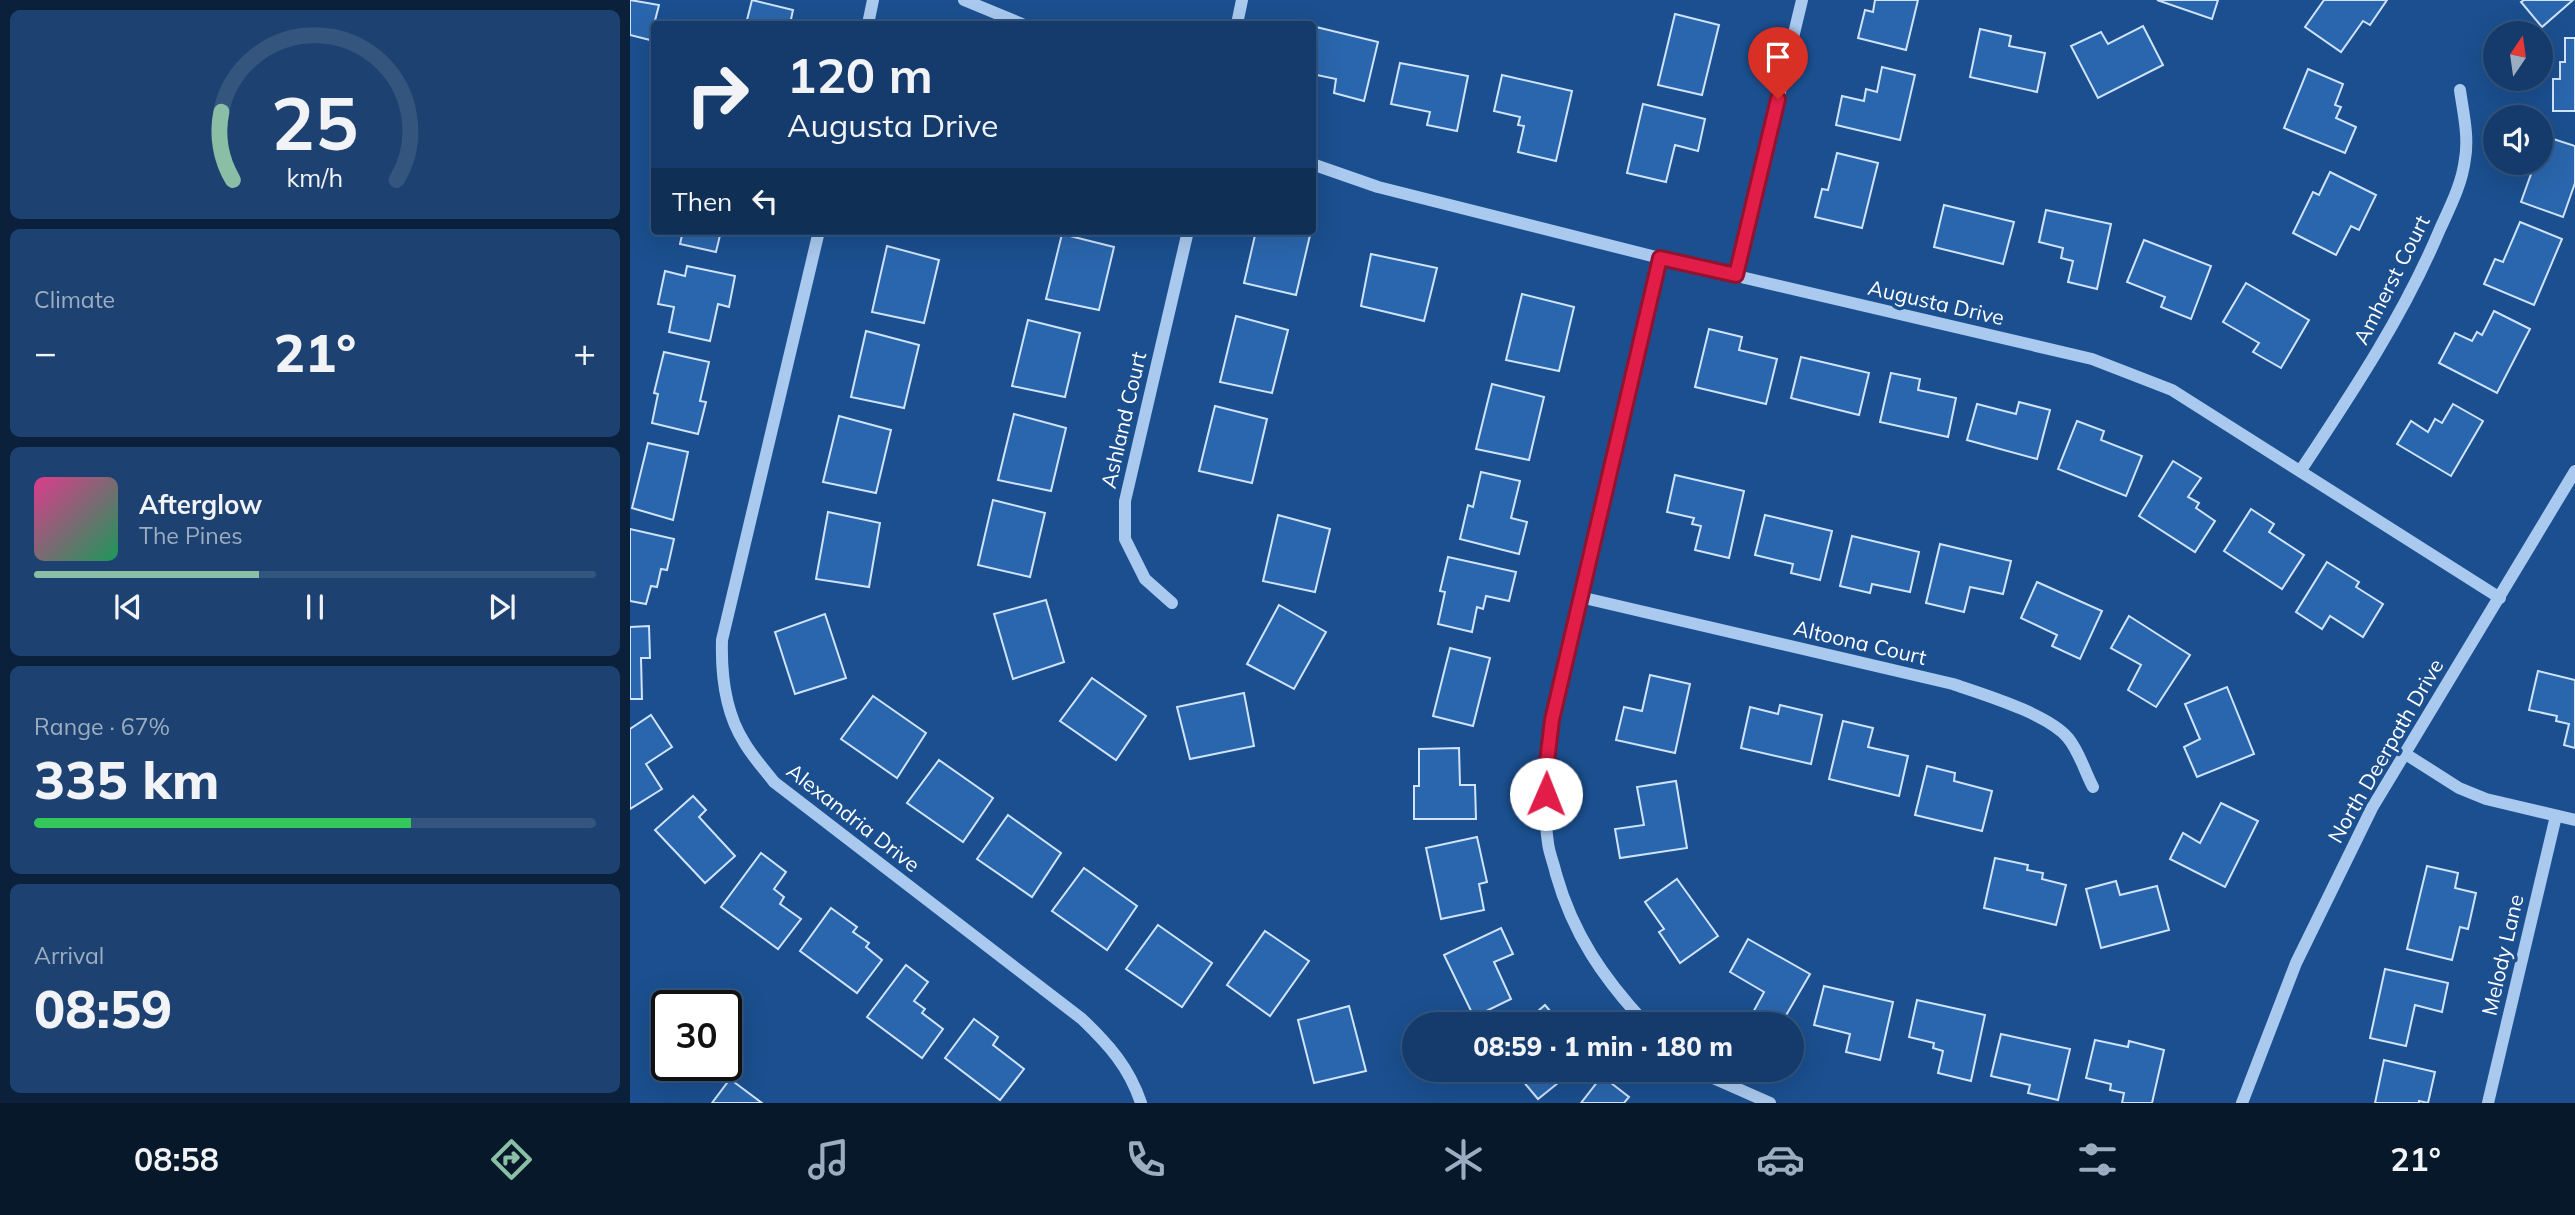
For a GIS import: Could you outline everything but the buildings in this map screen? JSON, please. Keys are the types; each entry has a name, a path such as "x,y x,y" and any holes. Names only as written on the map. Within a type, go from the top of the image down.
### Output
{"street":[{"path":"868,21 873,0"},
{"path":"964,0 1015,21"},
{"path":"1238,21 1242,0"},
{"path":"1736,275 1802,0"},
{"name":"Amherst Court","path":"2301,470 2368,369 2423,271 2461,180 2466,157 2466,129 2460,90"},
{"name":"Augusta Drive","path":"1316,165 1378,187 1660,258 2092,359 2172,390 2500,598"},
{"name":"Alexandria Drive","path":"818,235 722,640 721,665 729,710 743,741 774,782 1082,1019 1111,1047 1134,1083 1141,1103"},
{"name":"Ashland Court","path":"1172,603 1145,579 1125,539 1125,501 1187,235"},
{"path":"1635,1012 1614,990 1588,951 1564,900 1548,843 1546,770 1552,720 1660,258"},
{"name":"North Deerpath Drive","path":"2242,1103 2296,963 2372,808 2575,471"},
{"name":"Altoona Court","path":"1580,597 1953,684 2013,705 2054,727 2068,738 2092,788"},
{"path":"2404,753 2459,788 2486,799 2575,820"},
{"name":"Melody Lane","path":"2488,1103 2556,816"},
{"path":"1723,1082 1770,1103"}],"route":[{"path":"1546,794 1552,720 1660,258 1736,275 1778,99"}]}
